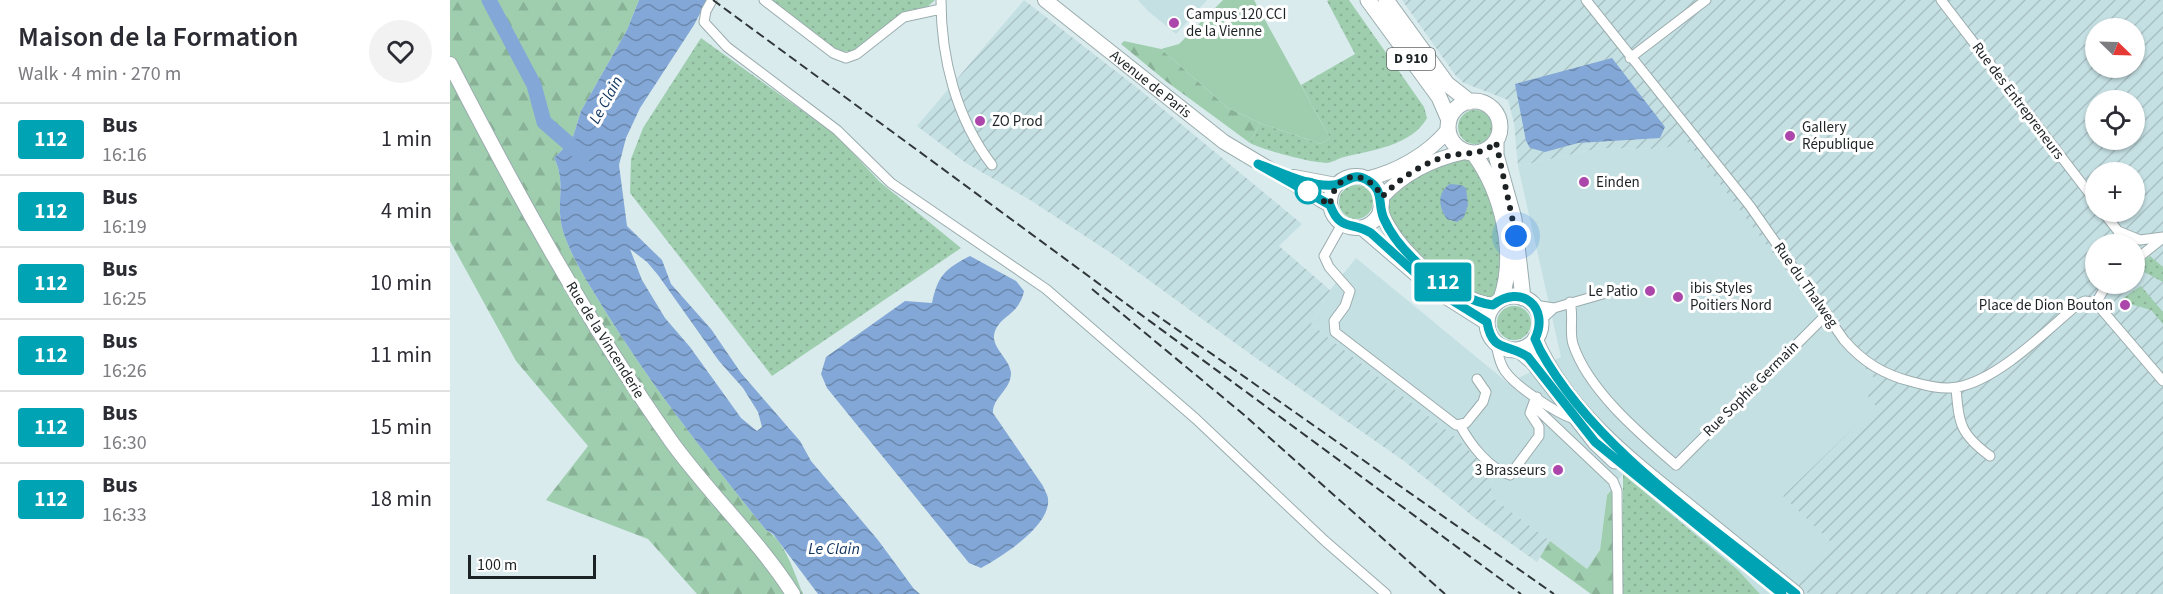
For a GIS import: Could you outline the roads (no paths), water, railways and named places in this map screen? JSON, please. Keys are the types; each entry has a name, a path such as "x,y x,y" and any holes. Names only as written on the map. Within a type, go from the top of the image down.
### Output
{"main road":[{"name":"Avenue de Paris","path":"1045,0 1224,142 1330,205"},
{"name":"D 910","path":"1368,0 1439,97 1449,125"},
{"name":"D 910","path":"1386,0 1447,84 1470,102"},
{"name":"Rue de la Vincenderie","path":"450,64 544,242 625,373 696,475 776,568 793,594"},
{"path":"1487,322 1432,288 1362,228 1342,224 1334,216 1330,205 1336,185 1345,178 1366,179 1406,163 1437,142 1457,108 1470,102 1485,103 1496,113 1500,128 1496,142 1528,301 1540,321 1535,339 1519,351"},
{"path":"1449,125 1453,143 1469,153 1493,187 1504,228 1508,260 1507,283 1487,322 1489,334 1496,344 1519,351 1533,362 1574,418 1620,465 1782,594"},
{"path":"1362,228 1374,222 1381,204 1400,181 1427,164 1490,148 1496,142"},
{"name":"Avenue de Paris","path":"1258,164 1304,180 1336,185"},
{"path":"1366,179 1376,186 1393,235 1414,260 1468,298 1497,302 1513,296 1528,301"},
{"path":"1535,339 1545,359 1581,409 1614,446 1796,594"}],"street":[{"path":"712,0 706,11 704,22 727,47 837,130 891,183 1046,289 1196,418 1325,541 1386,594"},
{"path":"764,0 833,52 846,58 858,54 904,17 941,4 944,51 951,79 971,131 992,165"},
{"name":"Rue du Thalweg","path":"1586,0 1750,206 1857,355 1874,367 1900,379 1930,386 1956,388 1976,382 1993,372 2078,304 2085,301 2096,303"},
{"path":"1630,58 1706,0"},
{"name":"Rue des Entrepreneurs","path":"1941,0 2085,188"},
{"path":"2111,222 2119,234"},
{"path":"1342,224 1324,256 1336,276 1350,291 1346,306 1334,321 1335,332 1452,422 1460,425 1466,423 1486,396 1478,379"},
{"path":"2118,231 2140,240 2163,237"},
{"path":"2145,252 2163,237"},
{"path":"1540,321 1554,308 1613,291"},
{"path":"2101,294 2096,303 2163,381"},
{"path":"1528,301 1554,308"},
{"name":"Rue Sophie Germain","path":"1570,302 1574,314 1573,344 1592,378 1635,429 1676,465 1827,314"},
{"path":"1496,344 1505,372 1535,399 1561,414 1574,418"},
{"path":"1956,388 1958,417 1965,437 1990,456"},
{"path":"1460,425 1466,436 1499,472 1510,475 1539,436 1539,427 1530,413 1535,399"},
{"path":"1535,399 1540,412 1613,481 1617,491 1618,510 1618,594"}],"water":[{"name":"Le Clain","path":"639,0 707,0 694,25 640,108 626,138 619,165 627,226 662,260 671,284 711,329 741,373 800,441 811,461 920,594 818,594 773,534 766,530 723,476 661,394 622,338 578,265 562,226 560,177 554,158 572,140 581,111 627,30","holes":["630,249 647,262 719,361 743,388 758,412 762,427 757,431 741,418 690,347 665,318 642,280"]},
{"path":"1612,58 1665,127 1660,138 1578,143 1545,152 1530,148 1526,141 1515,84"},
{"path":"1450,184 1466,188 1468,205 1464,217 1457,222 1447,219 1440,201 1443,192"},
{"path":"970,256 1016,281 1024,291 1018,305 1001,321 995,331 995,342 1011,373 1008,384 995,403 993,413 1043,486 1048,499 1042,520 1033,530 1023,540 981,568 969,563 827,388 821,374 826,357 905,301 932,303 937,286 944,274"}],"waterway":[{"path":"489,0 534,85 544,122 583,156"}],"railway":[{"path":"713,0 1521,594"},
{"path":"1092,289 1243,414 1445,594"},
{"path":"1152,312 1554,594"}],"place":[{"name":"Campus 120 CCI de la Vienne","path":"1174,23"},
{"name":"ZO Prod","path":"980,121"},
{"name":"Gallery République","path":"1790,136"},
{"name":"Einden","path":"1584,182"},
{"name":"Le Patio","path":"1650,291"},
{"name":"ibis Styles Poitiers Nord","path":"1678,297"},
{"name":"Place de Dion Bouton","path":"2125,305"},
{"name":"3 Brasseurs","path":"1558,470"}]}
